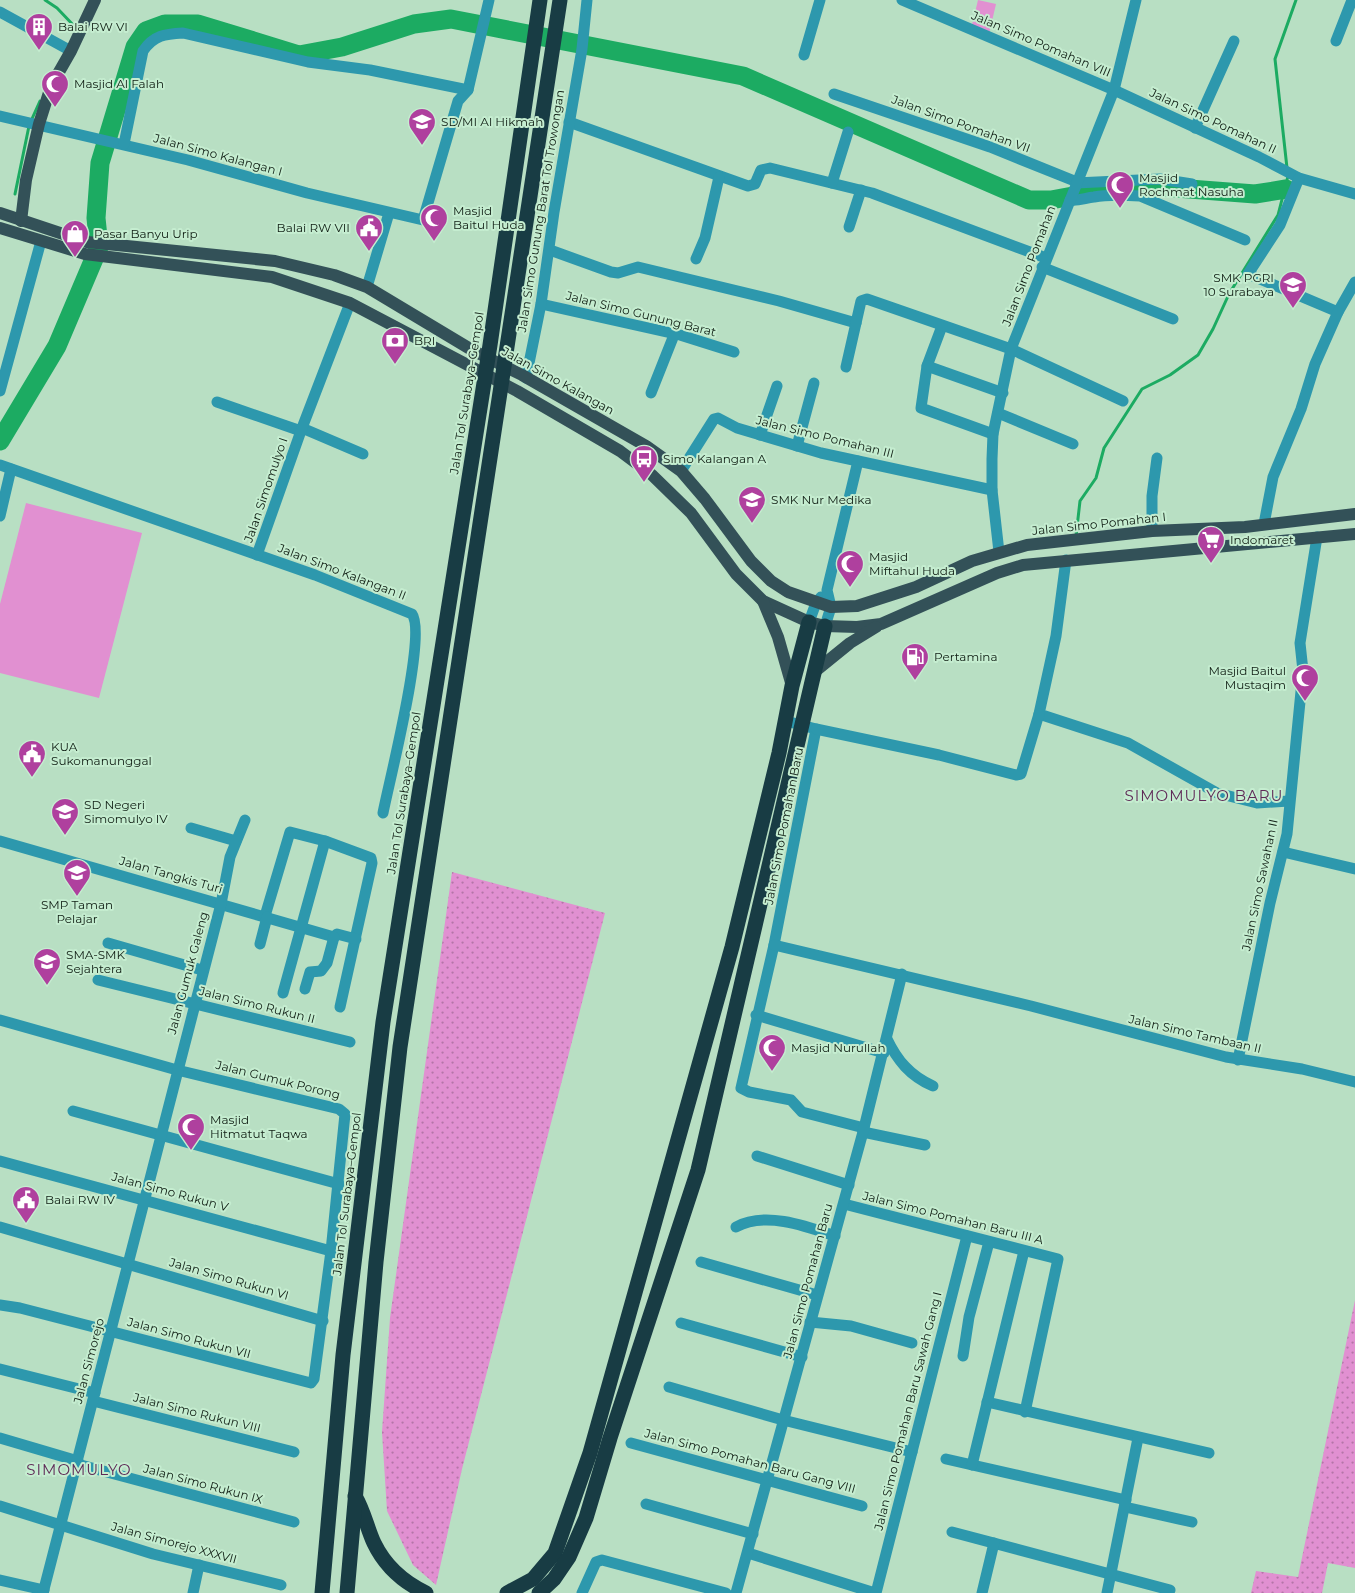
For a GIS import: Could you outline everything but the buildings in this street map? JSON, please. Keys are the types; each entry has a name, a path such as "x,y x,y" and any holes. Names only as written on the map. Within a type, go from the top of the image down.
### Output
{"highway":[{"name":"Jalan Tol Surabaya–Gempol","path":"322,1593 343,1354 383,1022 490,345 540,0"},
{"path":"347,1593 376,1262 400,1047 560,0"},
{"path":"539,1593 554,1579 569,1557 586,1518 610,1438 698,1170 750,950 793,723 792,686 809,622"},
{"path":"507,1593 533,1578 544,1568 555,1553 567,1522 592,1443 793,723 813,673 825,626"},
{"path":"732,947 740,950 750,950"},
{"path":"355,1496 363,1511 374,1542 390,1569 414,1588 426,1593"}],"main road":[{"path":"22,216 33,122 68,49 95,0"},
{"path":"0,213 22,216 86,248"},
{"path":"0,228 41,241 272,276 350,303 517,392 620,452 652,475 691,513 736,574 763,601 809,622 825,626 857,627 880,624"},
{"name":"Jalan Simo Kalangan","path":"105,251 275,261 334,276 367,287 471,350 526,378 646,446 681,472 705,499 751,561 771,581 788,592 831,607"},
{"path":"272,276 275,261"},
{"name":"Jalan Simo Pomahan I","path":"831,607 857,606 916,587 999,547 1152,531 1245,527 1355,514"},
{"path":"813,673 850,643 880,624 1007,569 1066,560 1355,534"},
{"path":"763,601 778,637 792,686"}],"street":[{"name":"Jalan Simo Kalangan I","path":"0,116 33,122 210,165 307,193 389,213 424,219 458,101 468,90 484,14 489,0"},
{"name":"Jalan Simo Gunung Barat Tol Trowongan","path":"526,378 550,250 583,44 587,0"},
{"path":"804,55 820,0"},
{"name":"Jalan Simo Pomahan VIII","path":"902,0 1114,90"},
{"name":"Jalan Simo Pomahan","path":"999,547 992,490 994,434 1011,349 1114,90 1136,0"},
{"path":"1336,41 1352,0"},
{"path":"0,12 68,49"},
{"path":"119,143 143,51 150,41 163,34 183,33 308,62 380,71 468,90"},
{"path":"1195,128 1234,40"},
{"name":"Jalan Simo Pomahan II","path":"1114,90 1290,173 1355,194"},
{"name":"Jalan Simo Pomahan VII","path":"834,94 990,147 1074,190"},
{"path":"569,122 719,177 751,186 761,170 770,168 861,190 970,228 1173,319"},
{"path":"832,183 848,132"},
{"path":"1290,173 1280,225 1248,274 1338,312"},
{"path":"696,260 705,238 719,177"},
{"path":"1192,184 1160,179 1074,190 1081,201 1093,197 1124,194 1140,196 1245,240"},
{"path":"849,227 861,190"},
{"path":"367,287 389,213"},
{"path":"0,391 41,241"},
{"path":"550,250 611,272 618,273 638,268 779,301 856,323"},
{"path":"1264,524 1273,477 1338,312 1355,282"},
{"path":"846,367 861,301 864,299 1011,349 1123,400"},
{"name":"Jalan Simomulyo I","path":"0,516 5,467 257,555 301,430 350,303"},
{"name":"Jalan Simo Gunung Barat","path":"541,304 674,334 734,352"},
{"path":"942,326 928,366 921,408 994,434"},
{"path":"650,393 674,334"},
{"path":"928,366 1003,394"},
{"path":"797,446 814,383"},
{"path":"760,435 777,386"},
{"path":"217,402 301,430 363,454"},
{"path":"998,413 1073,444"},
{"name":"Jalan Simo Pomahan III","path":"681,472 716,418 737,428 797,446 992,490"},
{"path":"1152,531 1152,496 1157,458"},
{"path":"809,622 816,603 827,590 858,461"},
{"name":"Jalan Simo Sawahan II","path":"1238,1060 1270,903 1283,852 1304,671 1300,643 1317,537"},
{"name":"Jalan Simo Kalangan II","path":"257,555 315,575 412,614 415,618 417,626 410,686 383,812"},
{"path":"793,723 939,755 1016,775 1021,774 1039,714 1056,636 1066,560"},
{"path":"825,626 831,607 827,590"},
{"path":"1039,714 1128,743 1217,793 1257,803 1289,801"},
{"name":"Jalan Simo Pomahan Baru","path":"816,729 774,945 756,1015 741,1088 749,1092 791,1100 800,1111 864,1130"},
{"name":"Jalan Gumuk Galeng","path":"162,1136 202,970 221,904 230,857 245,820"},
{"path":"191,828 236,841"},
{"path":"260,944 290,832 325,841 371,858 372,863 340,1007"},
{"name":"Jalan Tangkis Turi","path":"0,841 334,937 338,934 356,939"},
{"path":"283,993 325,841"},
{"path":"1283,852 1355,870"},
{"path":"305,990 310,972 321,970 327,963 334,937"},
{"path":"108,943 202,970"},
{"path":"774,945 902,974"},
{"name":"Jalan Simo Pomahan Baru","path":"736,1593 864,1130 902,974"},
{"name":"Jalan Simo Tambaan II","path":"902,974 1238,1060 1302,1069 1355,1082"},
{"name":"Jalan Simo Rukun II","path":"98,980 350,1042"},
{"path":"756,1015 884,1052"},
{"name":"Jalan Gumuk Porong","path":"0,1020 177,1070 344,1111 323,1321 313,1382"},
{"path":"887,1039 901,1063 918,1078 932,1086"},
{"path":"73,1111 338,1184"},
{"path":"864,1130 925,1145"},
{"name":"Jalan Simorejo","path":"44,1592 162,1136"},
{"path":"757,1156 849,1185"},
{"name":"Jalan Simo Rukun V","path":"0,1161 146,1199 331,1251"},
{"name":"Jalan Simo Pomahan Baru III A","path":"844,1204 1056,1258 1058,1262 1055,1278 1025,1412"},
{"path":"736,1227 744,1222 765,1220 835,1236"},
{"name":"Jalan Simo Rukun VI","path":"0,1227 323,1321"},
{"name":"Jalan Simo Pomahan Baru Sawah Gang I","path":"875,1593 967,1236"},
{"path":"963,1356 969,1317 988,1242"},
{"path":"972,1466 1024,1251"},
{"path":"701,1262 817,1295"},
{"name":"Jalan Simo Rukun VII","path":"0,1305 20,1308 308,1384 313,1382"},
{"path":"810,1322 852,1326 912,1344"},
{"path":"681,1323 802,1356"},
{"name":"Jalan Simo Rukun VIII","path":"0,1369 294,1452"},
{"path":"669,1387 783,1420 912,1452"},
{"path":"987,1402 1209,1453"},
{"name":"Jalan Simo Rukun IX","path":"0,1438 77,1462 294,1522"},
{"path":"1107,1593 1138,1438"},
{"name":"Jalan Simo Pomahan Baru Gang VIII","path":"631,1444 862,1506"},
{"path":"946,1459 1125,1503 1192,1522"},
{"path":"646,1504 753,1534"},
{"name":"Jalan Simorejo XXXVII","path":"0,1506 153,1554 281,1585"},
{"path":"952,1532 1170,1590"},
{"path":"982,1593 989,1542"},
{"path":"748,1553 861,1591 875,1593"},
{"path":"582,1593 596,1562 602,1560 726,1593"},
{"path":"193,1593 199,1565"},
{"path":"0,1580 44,1592"}],"shaded area":[{"path":"978,0 996,4 989,34 971,29"},
{"path":"26,503 142,533 99,698 0,673 0,604"},
{"path":"452,872 605,913 462,1469 436,1585 413,1565 387,1511 382,1432 390,1318"},
{"path":"1355,1300 1355,1568 1328,1563 1322,1593 1251,1593 1256,1571 1298,1577"}],"waterway":[{"path":"45,0 57,8 77,29"},
{"path":"1287,168 1275,59 1296,0"},
{"path":"0,441 57,346 99,247 96,218 100,163 135,47 146,31 165,24 198,24 299,55 342,47 414,24 451,19 743,76 1029,200 1051,200 1116,188 1163,187 1255,194 1286,189"},
{"path":"31,121 40,101"},
{"path":"15,194 29,126"},
{"path":"1076,536 1080,501 1096,478 1104,448 1142,389 1170,375 1198,355 1213,329 1229,294 1278,215 1288,176"}],"place":[{"name":"Balai RW VI","path":"39,51"},
{"name":"Masjid Al Falah","path":"55,108"},
{"name":"SD/MI Al Hikmah","path":"422,146"},
{"name":"Masjid Rochmat Nasuha","path":"1120,209"},
{"name":"Masjid Baitul Huda","path":"434,242"},
{"name":"Balai RW VII","path":"369,252"},
{"name":"Pasar Banyu Urip","path":"75,258"},
{"name":"SMK PGRI 10 Surabaya","path":"1293,309"},
{"name":"BRI","path":"395,365"},
{"name":"Simo Kalangan A","path":"644,483"},
{"name":"SMK Nur Medika","path":"752,524"},
{"name":"Indomaret","path":"1211,564"},
{"name":"Masjid Miftahul Huda","path":"850,588"},
{"name":"Pertamina","path":"915,681"},
{"name":"Masjid Baitul Mustaqim","path":"1305,702"},
{"name":"KUA Sukomanunggal","path":"32,778"},
{"name":"SD Negeri Simomulyo IV","path":"65,836"},
{"name":"SMP Taman Pelajar","path":"77,897"},
{"name":"SMA-SMK Sejahtera","path":"47,986"},
{"name":"Masjid Nurullah","path":"772,1072"},
{"name":"Masjid Hitmatut Taqwa","path":"191,1151"},
{"name":"Balai RW IV","path":"26,1224"}],"district":[{"name":"SIMOMULYO BARU","path":"1204,796"},
{"name":"SIMOMULYO","path":"79,1470"}]}
